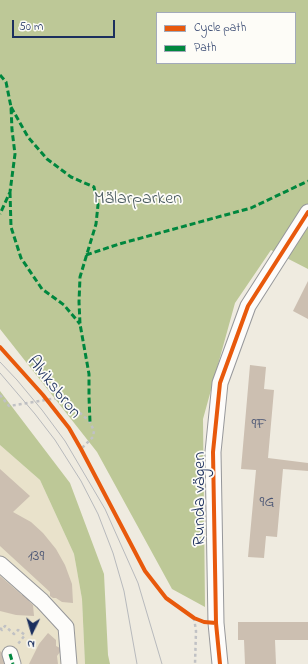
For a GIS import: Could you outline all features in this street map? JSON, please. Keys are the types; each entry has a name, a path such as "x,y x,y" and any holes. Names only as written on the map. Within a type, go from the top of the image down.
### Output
{"street":[{"name":"Runda vägen","path":"220,664 216,623 213,452 220,383 248,306 308,212"},
{"path":"0,564 42,601 66,627 69,664"}],"path":[{"path":"0,395 9,406 58,398 90,422 94,431 93,437 81,449"},
{"path":"189,614 204,622 216,623"},
{"path":"194,618 196,631 196,664"},
{"path":"0,628 2,630 5,626 14,634 18,630 25,635 12,659"}],"shaded area":[{"path":"0,445 40,480 74,554 82,599 85,664 0,664"}],"green space":[{"name":"Mälarparken","path":"0,0 308,0 308,269 271,250 235,303 203,419 205,607 172,589 97,452 0,329"},
{"path":"0,391 70,483 104,574 108,655 110,664 85,664 82,599 74,554 40,480 0,445"}],"building":[{"path":"308,281 308,319 293,311"},
{"path":"250,365 266,367 264,389 274,390 268,458 308,463 308,471 283,469 277,537 266,536 264,558 248,557 256,470 241,469"},
{"path":"0,469 30,496 13,512 31,522 43,533 56,549 65,565 72,584 73,603 62,602 50,596 50,592 0,546"},
{"path":"0,576 22,595 26,595 33,605 34,616 16,615 0,611"},
{"path":"238,622 308,622 308,640 275,640 276,664 245,664 244,640 238,640"},
{"path":"48,633 56,640 56,646 60,648 60,652 57,656 58,664 29,664 39,644"},
{"path":"0,651 9,659 5,664 0,664"}],"tram line":[{"path":"0,362 42,410 65,441 105,509 138,583 162,664"},
{"path":"0,373 55,440 81,481 98,514 113,553 124,591 137,664"}],"marked path":[{"path":"0,75 6,82 11,107 15,154 10,192 0,214"},
{"path":"11,107 28,137 47,159 71,177 94,187 98,205 96,224 80,277 79,302 80,324 89,374 90,422"},
{"path":"86,255 119,244 251,208 308,181"},
{"path":"10,192 11,227 21,258 42,289 64,305 80,324"},
{"path":"10,654 13,664"}],"cycle path":[{"path":"220,664 216,623 213,452 220,383 248,306 308,212"},
{"name":"Alviksbron","path":"0,347 43,395 69,428 145,571 166,598 194,618 204,622 216,623"}]}
